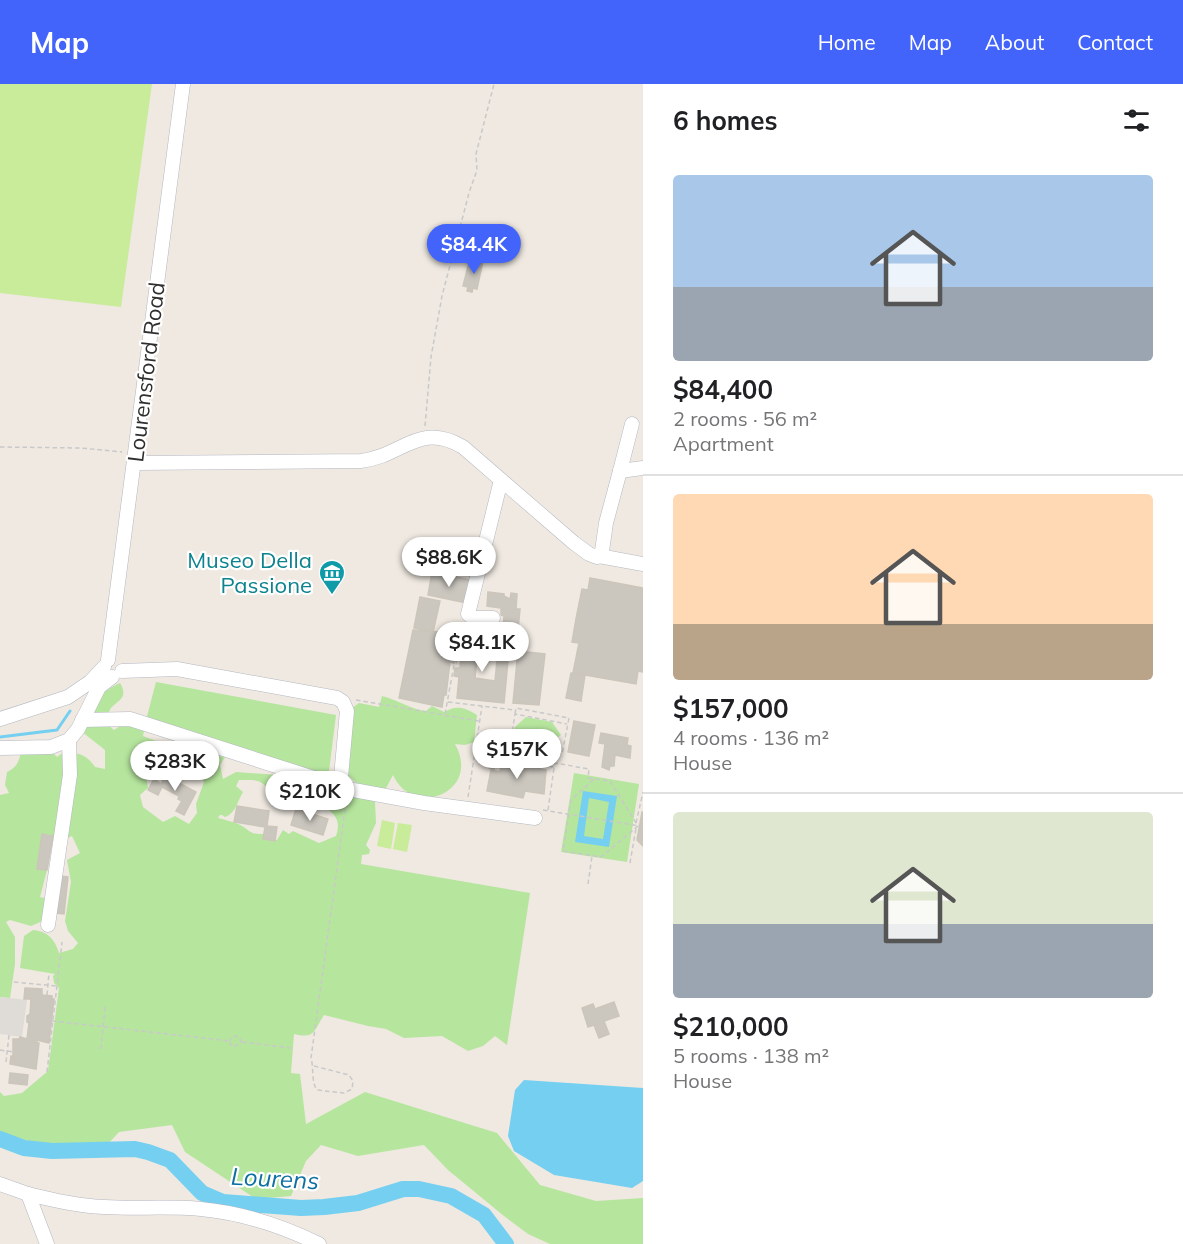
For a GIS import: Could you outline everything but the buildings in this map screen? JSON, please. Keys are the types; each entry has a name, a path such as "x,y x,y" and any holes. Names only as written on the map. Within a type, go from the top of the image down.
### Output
{"street":[{"name":"Lourensford Road","path":"112,669 134,459 183,84"},
{"path":"599,556 632,424"},
{"path":"134,459 361,461 372,460 426,438 437,436 463,447 589,554 594,557 643,564"},
{"path":"620,471 643,468"},
{"path":"493,618 478,619 468,614 501,480"},
{"path":"48,925 70,775 69,740 112,669"},
{"path":"0,719 78,692 112,669 177,669 333,697 343,702 347,715 341,777 345,788"},
{"path":"82,720 130,719 345,788 424,803 541,815"},
{"path":"0,748 51,747 69,740"},
{"path":"0,1184 62,1202 103,1207 186,1208 244,1216 279,1227 319,1244"},
{"path":"28,1194 47,1244"}],"path":[{"path":"426,438 431,357 442,296 477,170 476,154 494,84"},
{"path":"0,447 112,450 134,459"},
{"path":"445,715 461,633 469,616"},
{"path":"343,702 362,700 479,721"},
{"path":"447,702 516,710 516,708 569,718 562,754 510,744 516,710"},
{"path":"467,798 482,706"},
{"path":"515,714 568,724"},
{"path":"477,737 563,748"},
{"path":"515,762 518,745"},
{"path":"541,815 556,752"},
{"path":"512,761 554,768"},
{"path":"555,763 589,769 588,778 610,781 637,825"},
{"path":"594,779 571,800 563,851 601,857 637,825"},
{"path":"314,1066 349,1075 353,1081 352,1089 344,1093 317,1090 314,1084 314,1066 311,1058 345,788"},
{"path":"630,863 643,792"},
{"path":"579,816 637,825"},
{"path":"588,884 592,855"},
{"path":"47,1072 62,942"},
{"path":"47,995 49,973"},
{"path":"14,981 57,986"},
{"path":"101,1050 105,1007"},
{"path":"52,1021 230,1041"},
{"path":"6,1062 9,1035"},
{"path":"230,1041 231,1037 236,1036 241,1042"},
{"path":"230,1041 234,1047 241,1042 291,1048"},
{"path":"0,1050 14,1052"}],"green space":[{"path":"0,84 152,84 121,307 0,293"},
{"path":"156,682 336,715 328,779 146,720"},
{"path":"120,683 122,698 110,710 106,723 114,730 123,724 144,731 143,736 166,745 168,755 172,744 215,759 218,756 225,757 220,765 223,779 236,772 278,775 282,780 279,789 271,793 258,781 239,780 236,786 243,792 236,807 229,815 225,817 220,815 218,818 238,824 252,833 264,834 271,840 277,840 283,830 289,834 293,831 319,843 336,836 337,821 328,809 327,800 341,791 370,798 375,802 376,823 366,845 370,850 369,854 362,855 361,864 530,893 507,1045 495,1036 483,1046 468,1051 442,1036 404,1038 386,1029 324,1015 310,1035 294,1034 291,1073 300,1074 306,1124 365,1092 497,1133 540,1185 596,1201 643,1198 643,1244 550,1244 528,1234 504,1216 448,1170 424,1145 358,1156 321,1145 306,1161 291,1196 256,1199 185,1152 172,1125 119,1132 107,1145 66,1146 33,1142 0,1133 0,1092 4,1096 22,1093 48,1071 59,988 54,983 55,974 20,968 24,936 33,930 43,932 53,940 59,953 73,949 78,943 68,931 65,921 71,882 67,860 80,853 72,836 58,842 51,835 42,834 37,868 47,870 40,897 48,899 45,920 31,926 10,920 6,922 15,937 15,964 10,998 0,997 0,795 9,793 5,785 7,772 17,764 21,751 53,753 57,757 64,752 78,754 88,759 95,767 105,769 105,750 81,731 99,697","holes":["168,755 165,763 179,767 179,757 204,782 196,804 197,813 189,824 175,816 163,822 143,807 140,795 148,788 146,776 150,756"]},
{"path":"382,696 420,710 426,711 432,706 444,712 460,708 477,715 474,742 465,745 455,744 461,761 460,775 453,787 429,798 415,796 403,789 393,775 385,790 358,784 347,775 352,708 359,703 379,707"},
{"path":"526,717 552,722 561,735 549,744 523,739 514,728"},
{"path":"574,773 639,784 627,862 561,852"},
{"path":"382,820 395,823 391,849 377,846"},
{"path":"398,823 412,825 407,852 393,849"}],"shaded area":[{"path":"0,997 27,1000 22,1037 0,1034"}],"water":[{"path":"583,791 617,796 609,847 575,842","holes":["589,798 609,802 603,839 584,836"]},
{"path":"524,1080 643,1088 643,1181 632,1188 554,1175 514,1151 508,1136 515,1090"}],"waterway":[{"path":"0,737 57,730 70,711"},
{"name":"Lourens","path":"0,1139 24,1148 52,1151 135,1149 148,1152 170,1160 202,1193 223,1202 301,1208 324,1207 358,1203 403,1189 419,1189 451,1196 484,1215 506,1244"}],"place":[{"name":"Museo Della Passione","path":"332,596"}]}
